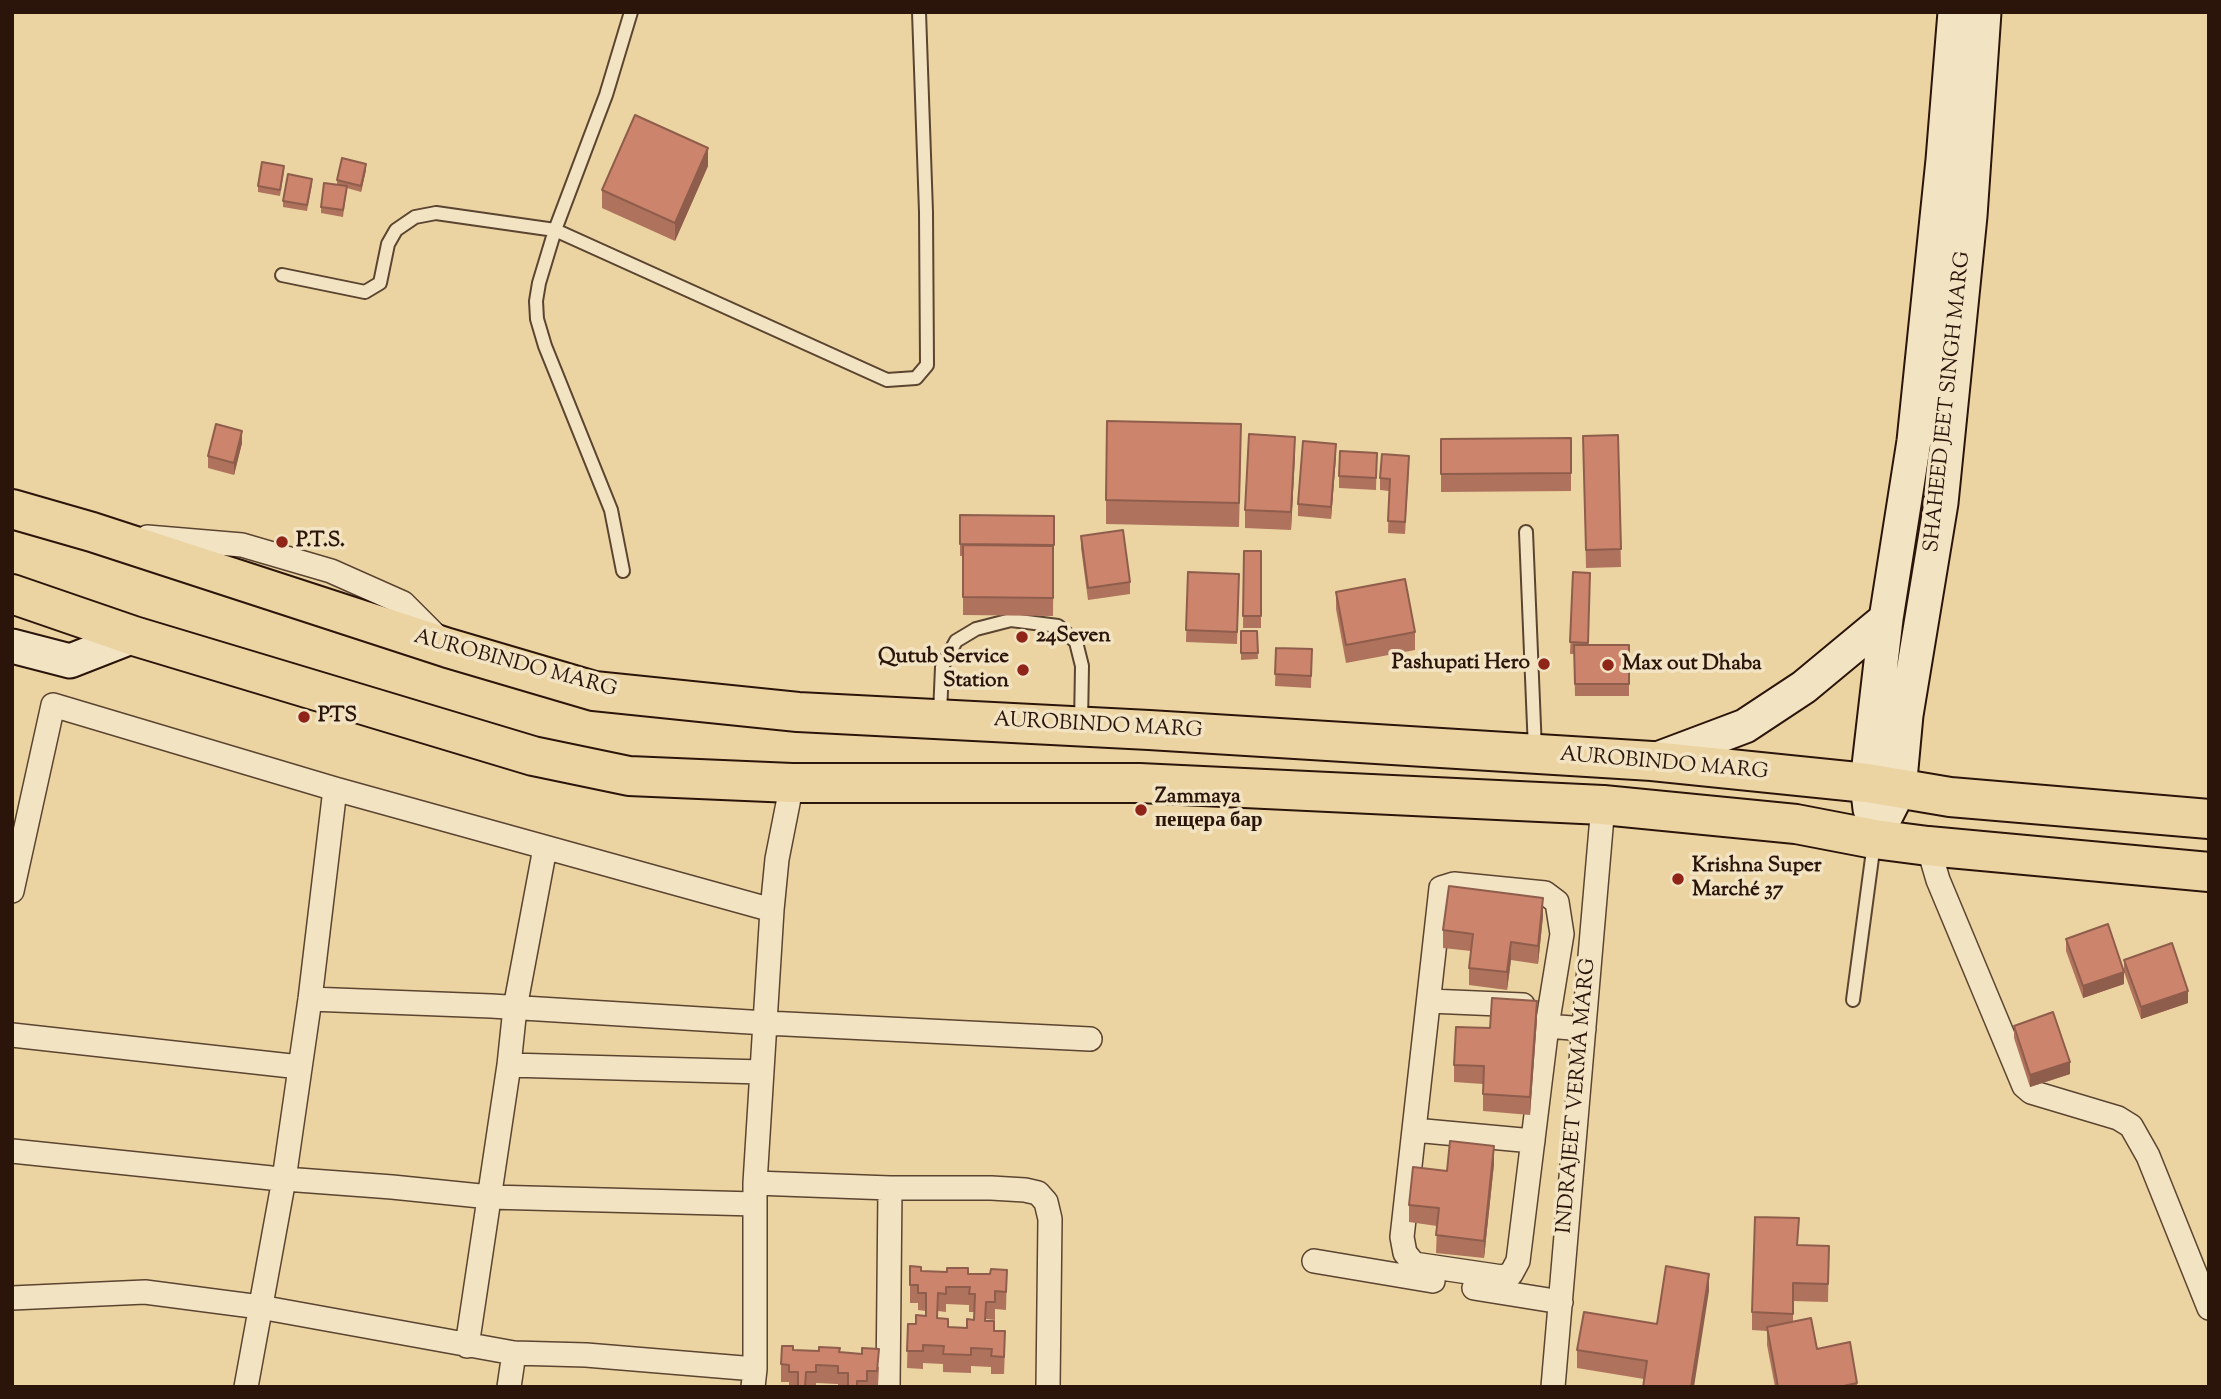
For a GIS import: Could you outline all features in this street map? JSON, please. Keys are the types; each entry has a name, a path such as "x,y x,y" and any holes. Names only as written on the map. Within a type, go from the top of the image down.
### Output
{"highway":[{"name":"AUROBINDO MARG","path":"12,509 92,532 448,648 594,691 798,712 1081,726 1652,761 1950,797 2209,819"},
{"path":"12,594 134,636 533,756 629,776 792,783 1139,783 1603,806 1796,824 1928,846 2209,872"}],"main road":[{"name":"SHAHEED JEET SINGH MARG","path":"1883,787 1886,619 1914,441 1943,160 1955,12"},
{"name":"SHAHEED JEET SINGH MARG","path":"1883,787 1906,715 1941,503 1970,216 1984,12"},
{"path":"1652,761 1745,726 1804,687 1886,619"},
{"path":"12,646 70,661 134,636"},
{"path":"1874,839 1883,787"}],"street":[{"path":"12,891 53,705 335,789 772,910"},
{"path":"12,1298 145,1292 260,1307 514,1353 586,1355 754,1378 755,1194 772,910 777,859 792,783"},
{"path":"246,1387 284,1179 310,999 335,789"},
{"name":"INDRAJEET VERMA MARG","path":"1553,1387 1603,806"},
{"path":"1928,846 1938,880 2024,1086 2031,1092 2118,1118 2132,1126 2148,1156 2209,1308"},
{"path":"467,1346 516,1008 545,848"},
{"path":"1454,884 1545,893 1557,902 1562,934 1518,1261 1511,1274 1502,1277 1414,1264 1405,1253 1402,1237 1429,1002 1441,888 1454,884"},
{"path":"310,999 1090,1039"},
{"path":"1429,1002 1549,1016 1584,1029"},
{"path":"12,1035 300,1067"},
{"path":"509,1065 762,1072"},
{"path":"1414,1130 1533,1141"},
{"path":"12,1151 490,1197 755,1194 890,1188 1025,1190 1038,1193 1046,1202 1050,1219 1048,1387"},
{"path":"888,1387 890,1188"},
{"path":"1314,1261 1561,1302"},
{"path":"509,1387 514,1353"}],"lane":[{"path":"623,571 611,510 545,346 537,319 539,284 555,230 606,94 631,12"},
{"path":"282,275 365,292 380,283 388,244 396,230 415,217 436,213 555,230 887,380 916,378 927,365 926,212 919,12"},
{"path":"1526,531 1535,754"},
{"path":"940,718 942,667 956,641 976,629 1011,620 1058,626 1076,642 1082,666 1081,726"},
{"path":"1853,1000 1874,839"}],"building":[{"path":"635,115 708,148 675,223 602,190"},
{"path":"342,158 366,164 361,186 337,180"},
{"path":"262,162 284,166 280,190 258,186"},
{"path":"288,174 312,179 307,205 283,201"},
{"path":"324,183 347,186 343,210 321,207"},
{"path":"1107,421 1241,424 1239,503 1106,500"},
{"path":"216,424 242,431 234,463 208,456"},
{"path":"1249,434 1295,437 1291,512 1245,510"},
{"path":"1618,435 1621,549 1586,550 1583,436"},
{"path":"1571,438 1571,473 1441,474 1441,439"},
{"path":"1303,441 1336,444 1331,507 1298,504"},
{"path":"1340,451 1377,453 1376,478 1339,476"},
{"path":"1382,454 1409,456 1405,522 1388,521 1390,479 1380,478"},
{"path":"960,515 1054,516 1054,545 960,544"},
{"path":"1123,530 1130,582 1088,588 1081,536"},
{"path":"963,545 1053,546 1053,598 963,597"},
{"path":"1244,551 1261,551 1261,616 1243,616"},
{"path":"1188,572 1239,574 1237,632 1186,630"},
{"path":"1573,572 1590,573 1588,643 1570,642"},
{"path":"1405,579 1415,632 1346,645 1336,592"},
{"path":"1241,631 1257,631 1258,653 1241,653"},
{"path":"1574,645 1629,645 1629,684 1575,684"},
{"path":"1276,648 1312,649 1311,676 1275,674"},
{"path":"1449,886 1543,898 1538,946 1511,942 1507,972 1469,968 1473,934 1443,930"},
{"path":"2108,924 2124,972 2083,986 2066,939"},
{"path":"2172,943 2188,991 2141,1007 2124,960"},
{"path":"1492,998 1537,1001 1530,1097 1483,1094 1484,1066 1454,1065 1456,1027 1490,1028"},
{"path":"2053,1012 2070,1062 2030,1075 2014,1026"},
{"path":"1450,1141 1494,1146 1484,1241 1436,1235 1439,1208 1409,1205 1413,1167 1447,1171"},
{"path":"1755,1217 1799,1218 1797,1245 1829,1246 1828,1284 1793,1283 1793,1314 1752,1312"},
{"path":"910,1266 921,1267 921,1271 947,1272 947,1268 968,1268 968,1274 990,1274 991,1269 1007,1270 1006,1292 995,1291 995,1302 986,1302 985,1321 994,1321 994,1331 1005,1331 1004,1357 991,1356 992,1349 971,1348 971,1355 943,1354 944,1346 923,1345 923,1351 907,1351 908,1324 916,1324 916,1315 926,1316 926,1293 918,1293 918,1285 910,1285","holes":["946,1287 970,1287 969,1294 975,1294 974,1320 967,1319 967,1328 948,1327 948,1319 937,1318 938,1293 946,1294"]},
{"path":"1666,1266 1709,1274 1691,1387 1643,1387 1647,1361 1577,1350 1584,1312 1657,1324"},
{"path":"1811,1318 1817,1349 1850,1342 1857,1383 1839,1387 1778,1387 1767,1327"},
{"path":"782,1346 793,1346 793,1350 819,1351 819,1347 840,1348 839,1352 862,1354 862,1348 879,1349 877,1371 867,1371 867,1381 857,1381 857,1387 848,1387 848,1373 838,1373 838,1366 816,1365 816,1372 806,1372 805,1387 798,1387 798,1372 789,1372 789,1365 781,1364"}],"place":[{"name":"P.T.S.","path":"282,542"},
{"name":"24Seven","path":"1022,637"},
{"name":"Pashupati Hero","path":"1544,664"},
{"name":"Max out Dhaba","path":"1608,665"},
{"name":"Qutub Service Station","path":"1023,670"},
{"name":"PTS","path":"304,717"},
{"name":"Zammaya пещера бар","path":"1141,810"},
{"name":"Krishna Super Marché 37","path":"1678,879"}]}
